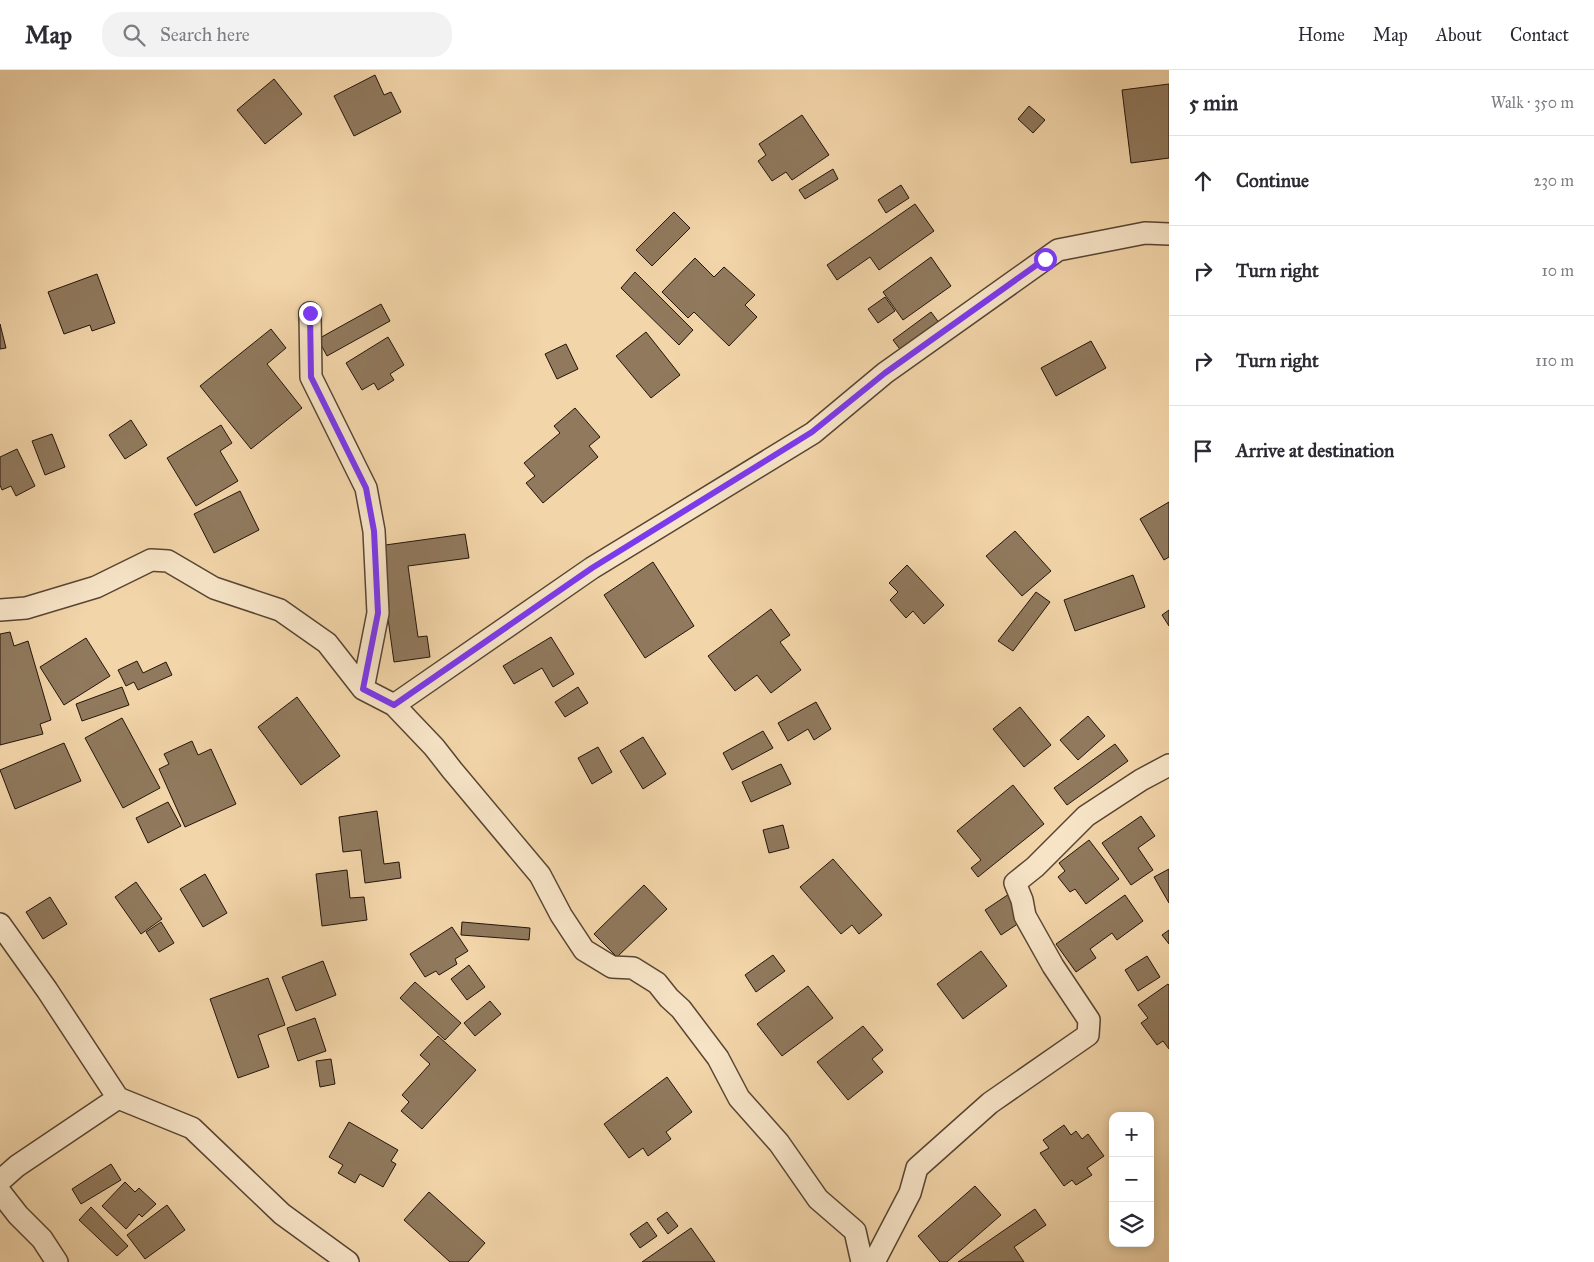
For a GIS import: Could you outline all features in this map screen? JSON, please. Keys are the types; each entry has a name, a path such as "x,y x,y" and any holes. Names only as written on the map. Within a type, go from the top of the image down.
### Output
{"street":[{"path":"394,705 592,568 812,432 885,373 1058,250 1145,233 1169,234"},
{"path":"310,313 311,377 366,488 374,531 378,613 363,689"},
{"path":"0,610 26,608 96,586 151,560 168,561 214,588 280,610 327,643 363,689 394,705 434,747 540,875 561,915 584,950 612,967 633,968 657,983 681,1009 718,1058 739,1098 779,1143 818,1199 855,1232 862,1262"},
{"path":"874,1262 910,1193 917,1168 990,1103 1088,1035 1089,1020 1052,966 1025,916 1022,900 1015,883 1035,867 1086,816 1141,780 1169,765"},
{"path":"0,924 47,990 118,1098 192,1128 282,1214 348,1262"},
{"path":"0,1181 17,1166 118,1098"},
{"path":"0,1192 18,1215 42,1239 57,1262"}],"building":[{"path":"375,75 384,95 391,92 401,112 354,136 334,96"},
{"path":"274,79 302,114 265,144 237,110"},
{"path":"1169,84 1169,158 1131,163 1122,90"},
{"path":"1029,106 1045,120 1033,133 1018,119"},
{"path":"802,115 829,155 792,180 786,172 772,181 758,161 766,155 759,144"},
{"path":"833,169 838,179 805,199 799,190"},
{"path":"901,185 909,198 886,213 878,200"},
{"path":"915,204 934,231 879,270 870,257 837,280 827,265"},
{"path":"674,212 690,228 652,266 636,250"},
{"path":"931,257 951,286 903,320 883,292"},
{"path":"695,258 714,277 724,267 755,295 745,305 757,317 729,346 694,312 688,318 662,292"},
{"path":"635,272 693,330 679,345 621,288"},
{"path":"97,274 115,323 92,331 90,325 64,334 48,292"},
{"path":"885,297 895,311 878,323 868,309"},
{"path":"381,304 390,321 327,356 318,339"},
{"path":"931,312 940,324 902,352 893,340"},
{"path":"0,324 6,348 0,349"},
{"path":"271,329 286,348 267,364 302,408 251,449 200,386"},
{"path":"646,332 680,375 651,398 616,356"},
{"path":"388,337 404,365 390,374 394,380 378,390 374,383 362,390 346,363"},
{"path":"1091,341 1106,368 1056,396 1041,368"},
{"path":"566,344 578,369 557,379 545,354"},
{"path":"575,408 600,437 589,446 598,457 543,503 526,483 535,476 524,463 560,433 554,426"},
{"path":"131,420 147,445 125,459 109,435"},
{"path":"221,425 232,443 220,451 238,481 196,506 167,458"},
{"path":"52,434 65,467 45,475 32,441"},
{"path":"17,449 35,486 16,496 11,486 2,490 0,485 0,457"},
{"path":"240,491 259,530 214,553 194,514"},
{"path":"1169,502 1169,557 1164,560 1140,519"},
{"path":"1015,531 1051,571 1022,596 986,556"},
{"path":"465,534 469,558 408,566 418,637 427,636 430,657 394,662 378,546"},
{"path":"653,562 694,626 645,658 604,595"},
{"path":"907,565 944,605 924,624 913,611 906,618 890,600 898,592 889,583"},
{"path":"1133,575 1145,607 1075,631 1064,600"},
{"path":"1036,592 1050,602 1013,651 998,641"},
{"path":"771,609 790,635 780,642 801,670 771,693 757,675 735,691 708,656"},
{"path":"1169,610 1169,626 1162,615"},
{"path":"10,632 14,646 28,641 51,720 40,724 43,734 0,745 0,634"},
{"path":"551,637 574,674 553,687 542,668 514,684 503,666"},
{"path":"86,638 110,676 64,705 40,667"},
{"path":"137,661 143,673 166,662 172,675 138,690 134,682 126,686 118,670"},
{"path":"122,687 129,705 82,721 76,704"},
{"path":"578,687 588,703 565,717 555,702"},
{"path":"297,697 340,756 301,785 258,727"},
{"path":"816,702 831,729 814,740 808,729 788,741 778,723"},
{"path":"1020,707 1051,745 1024,767 993,729"},
{"path":"1088,716 1105,736 1078,760 1060,740"},
{"path":"122,718 160,788 123,808 85,738"},
{"path":"763,731 773,748 732,770 723,753"},
{"path":"643,737 666,774 643,789 620,751"},
{"path":"192,741 198,755 211,749 236,804 185,827 159,769 169,764 164,754"},
{"path":"64,743 81,781 15,809 0,770"},
{"path":"1115,744 1128,761 1067,805 1054,788"},
{"path":"598,747 612,772 592,784 578,758"},
{"path":"781,764 791,784 751,802 742,782"},
{"path":"1013,785 1044,824 978,877 971,868 981,860 957,831"},
{"path":"168,802 181,826 148,843 136,818"},
{"path":"377,811 384,864 399,862 401,878 365,883 361,850 343,852 339,817"},
{"path":"1141,816 1155,836 1138,848 1153,870 1131,885 1102,843"},
{"path":"783,825 789,848 769,853 763,830"},
{"path":"1089,840 1119,879 1086,904 1075,889 1070,892 1058,877 1065,871 1059,863"},
{"path":"833,859 882,915 859,934 852,925 841,934 800,887"},
{"path":"1169,869 1169,903 1154,877"},
{"path":"347,870 350,898 364,897 367,920 322,926 316,874"},
{"path":"205,874 227,913 203,927 180,889"},
{"path":"136,882 162,919 141,934 115,897"},
{"path":"644,885 667,909 617,957 594,934"},
{"path":"1009,894 1025,919 1001,935 985,910"},
{"path":"1125,895 1143,921 1117,940 1112,933 1090,949 1096,958 1076,972 1056,944"},
{"path":"50,897 67,924 43,939 26,912"},
{"path":"161,922 174,943 159,952 146,932"},
{"path":"462,922 530,928 529,940 461,935"},
{"path":"452,927 468,951 455,959 457,964 439,975 436,971 425,977 410,954"},
{"path":"1169,930 1169,944 1162,935"},
{"path":"981,951 1007,986 963,1019 937,984"},
{"path":"773,955 785,971 756,992 745,975"},
{"path":"1147,956 1160,977 1138,991 1125,970"},
{"path":"323,961 336,995 296,1011 282,977"},
{"path":"469,965 485,987 467,1000 451,979"},
{"path":"268,978 285,1025 258,1035 269,1067 238,1078 210,999"},
{"path":"415,982 461,1023 445,1040 400,998"},
{"path":"1168,984 1169,1049 1163,1041 1157,1045 1141,1023 1148,1018 1138,1005"},
{"path":"808,986 833,1018 782,1056 757,1024"},
{"path":"490,1001 501,1014 475,1036 464,1023"},
{"path":"315,1018 326,1051 298,1061 287,1028"},
{"path":"863,1026 883,1050 872,1059 883,1072 848,1100 817,1062"},
{"path":"438,1036 476,1070 422,1129 401,1111 409,1102 402,1095 430,1064 420,1055"},
{"path":"331,1059 335,1084 320,1087 316,1061"},
{"path":"667,1077 692,1112 666,1132 671,1139 648,1156 643,1148 629,1158 604,1124"},
{"path":"349,1122 398,1150 391,1161 396,1164 383,1187 360,1174 355,1183 338,1173 343,1165 329,1157"},
{"path":"1064,1125 1071,1135 1076,1131 1082,1139 1088,1134 1104,1156 1087,1168 1092,1175 1076,1185 1072,1180 1064,1186 1040,1153 1049,1148 1043,1140"},
{"path":"111,1164 121,1180 81,1204 72,1189"},
{"path":"125,1182 135,1192 139,1188 156,1204 142,1217 139,1214 126,1229 102,1206"},
{"path":"975,1186 1001,1215 947,1262 940,1262 918,1236"},
{"path":"429,1192 485,1243 468,1262 450,1262 404,1220"},
{"path":"167,1205 185,1230 145,1259 127,1235"},
{"path":"91,1207 128,1246 117,1256 79,1220"},
{"path":"1035,1209 1046,1225 1014,1247 1024,1262 958,1262"},
{"path":"667,1212 678,1226 668,1234 657,1219"},
{"path":"647,1222 657,1236 640,1248 630,1234"},
{"path":"691,1228 715,1262 642,1262"}],"route":[{"path":"310,313 311,377 366,488 374,531 378,613 363,689 394,705 592,568 812,432 885,373 1045,259"}]}
